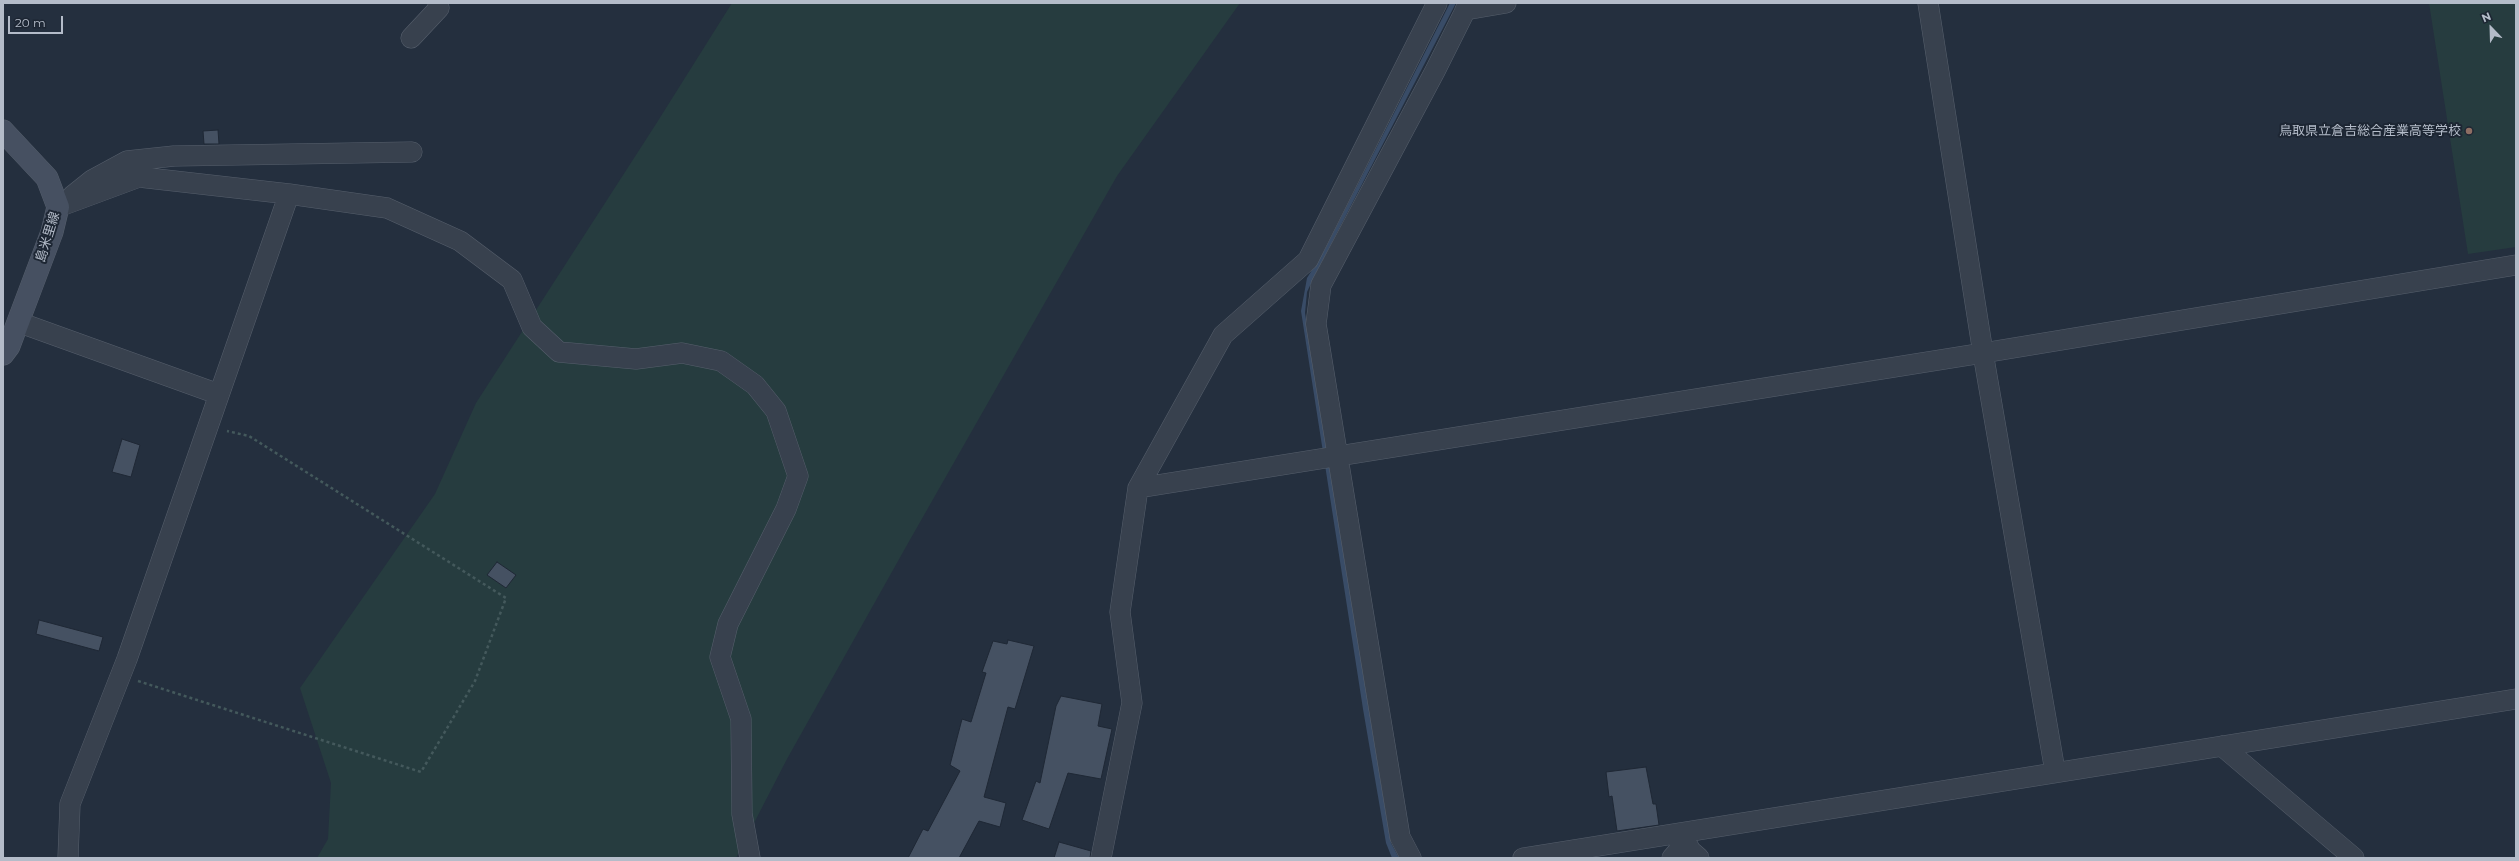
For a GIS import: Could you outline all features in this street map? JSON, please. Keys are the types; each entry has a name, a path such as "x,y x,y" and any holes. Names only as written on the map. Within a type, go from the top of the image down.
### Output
{"street":[{"path":"411,38 439,8 438,3"},
{"path":"1101,858 1132,703 1120,612 1138,488 1223,335 1308,260 1438,3"},
{"path":"1411,858 1400,837 1316,324 1321,285 1435,71 1467,6 1506,3"},
{"path":"1928,3 1983,353 2055,771"},
{"name":"島米里線","path":"3,131 47,178 58,207 52,232 9,346 3,354"},
{"path":"58,207 92,180 127,161 174,156 412,152"},
{"path":"58,207 139,177 289,194 387,208 460,242 512,280 532,327 560,352 636,359 682,353 721,361 755,385 776,411 798,476 786,509 728,624 720,657 740,719 742,814 750,858"},
{"path":"68,858 70,804 120,676 289,194"},
{"path":"1138,488 1983,353 2516,265"},
{"path":"18,322 218,394"},
{"path":"1523,858 2055,771 2516,699"},
{"path":"2222,746 2354,858"},
{"path":"1672,858 1679,850 1681,833"},
{"path":"1681,833 1691,851 1699,858"}],"path":[{"path":"120,676 421,772 475,681 506,598 249,436 207,426"}],"green space":[{"path":"732,3 1240,3 1117,176 787,759 736,858 317,858 328,839 331,783 300,688 435,494 476,403 656,124"},
{"name":"鳥取県立倉吉総合産業高等学校","path":"2429,3 2516,3 2516,247 2468,254"}],"water":[{"path":"1450,3 1456,3 1307,292 1305,313 1391,843 1399,858 1392,858 1386,843 1363,709 1301,311 1307,278 1324,251"}],"building":[{"path":"218,130 219,144 204,144 203,131"},
{"path":"122,439 140,445 131,477 112,472"},
{"path":"497,562 516,575 506,588 487,575"},
{"path":"39,620 103,637 99,651 36,634"},
{"path":"1008,640 1034,646 1015,709 1008,707 984,797 1006,803 1000,827 979,821 959,858 908,858 923,829 928,831 960,771 950,765 962,719 971,722 986,673 982,672 993,641 1007,644"},
{"path":"1061,696 1102,704 1098,726 1112,729 1101,779 1068,773 1049,829 1022,820 1036,781 1040,783 1056,706"},
{"path":"1646,767 1653,804 1656,804 1659,825 1617,831 1612,796 1609,797 1606,772"},
{"path":"1059,842 1091,851 1090,858 1054,858"}],"place":[{"name":"鳥取県立倉吉総合産業高等学校","path":"2469,131"}]}
